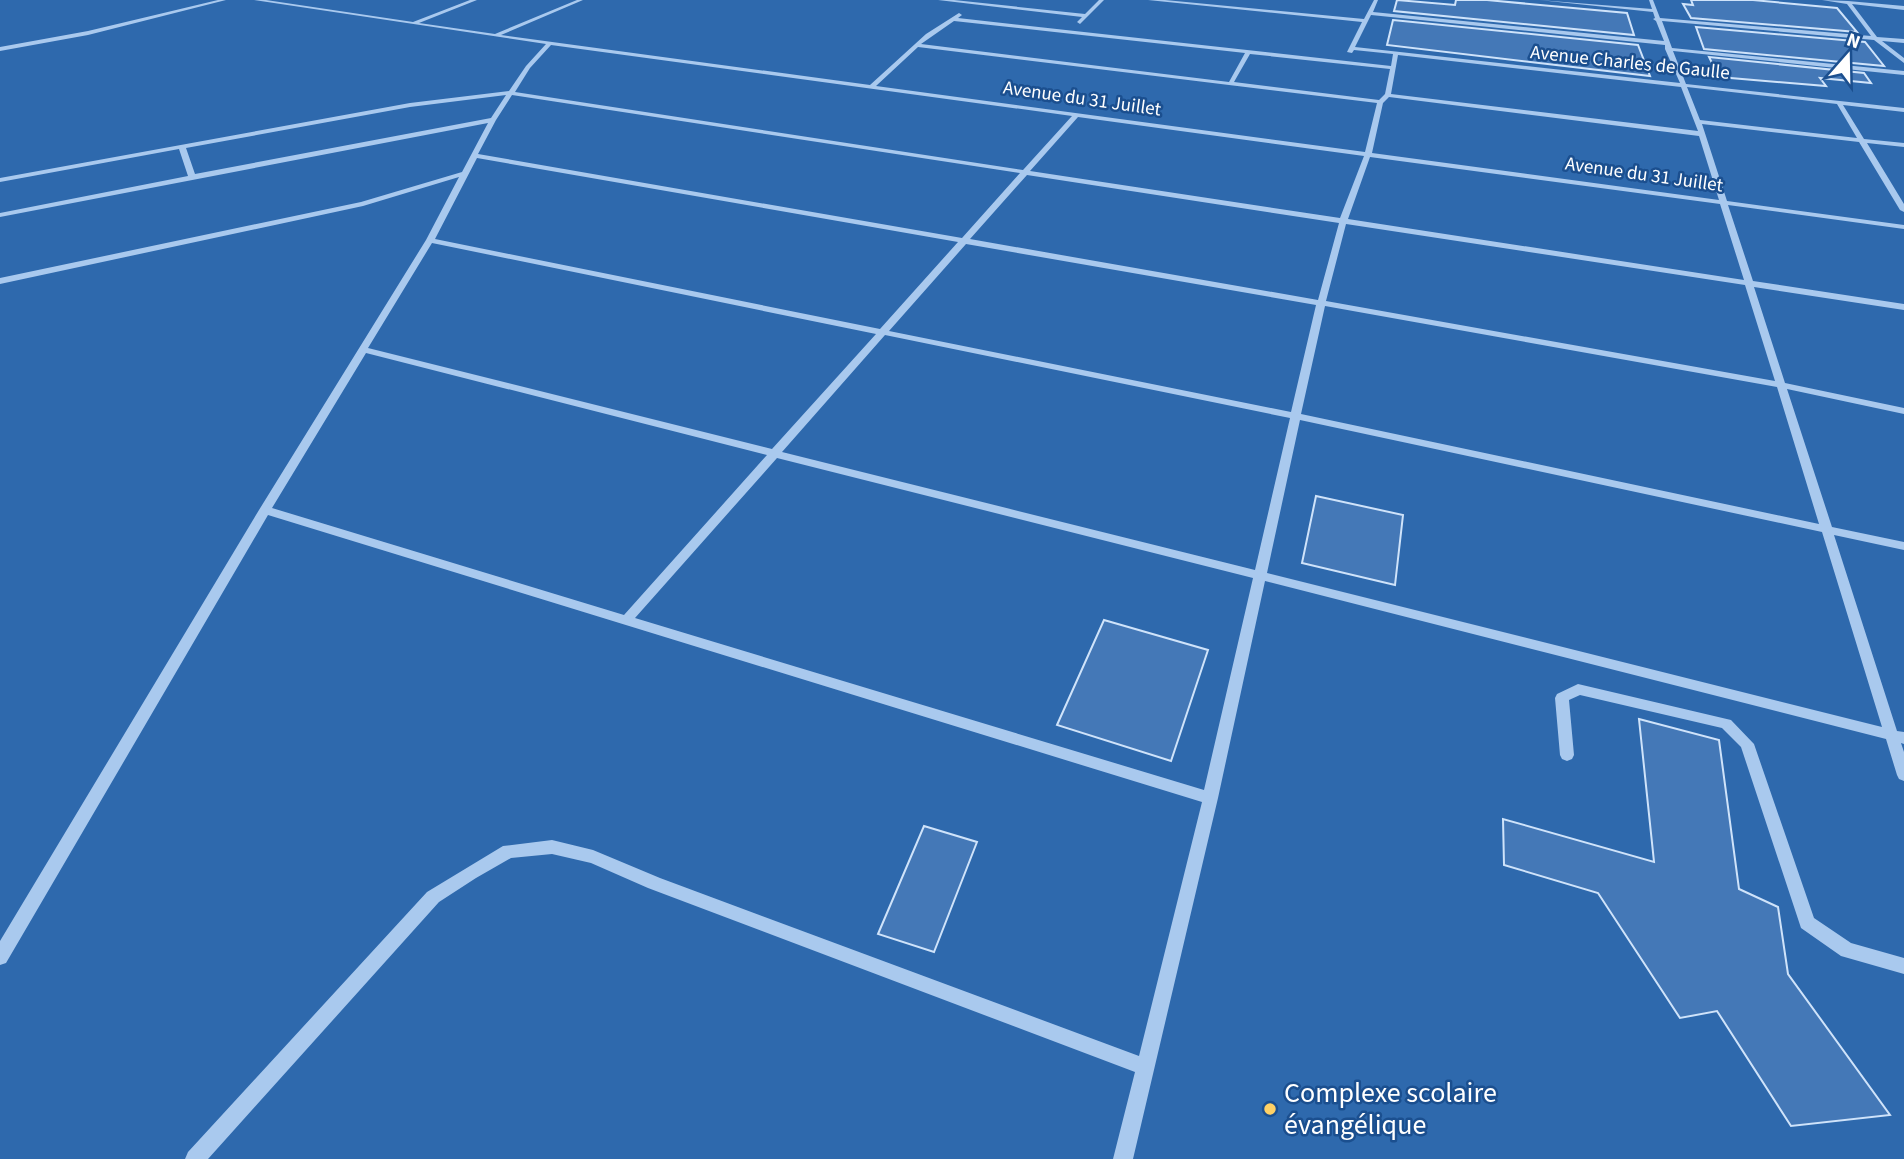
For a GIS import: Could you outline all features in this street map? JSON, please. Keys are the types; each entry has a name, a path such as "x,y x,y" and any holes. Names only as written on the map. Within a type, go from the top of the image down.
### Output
{"street":[{"path":"0,49 68,37 224,0"},
{"name":"Avenue du 31 Juillet","path":"256,0 496,36 873,85 1904,227"},
{"path":"279,3 288,0"},
{"path":"412,24 475,0"},
{"path":"496,36 581,0"},
{"path":"940,0 1085,16"},
{"path":"1070,31 1102,0"},
{"path":"1150,0 1364,22"},
{"path":"1343,61 1353,48 1376,0"},
{"path":"1541,0 1654,10 1904,41"},
{"path":"1824,0 1904,8"},
{"path":"873,85 917,45 973,2"},
{"path":"1848,2 1875,38 1904,61"},
{"path":"1654,10 1702,134 1898,736 1904,775"},
{"path":"1371,13 1904,73"},
{"path":"953,19 1393,68"},
{"path":"0,40 68,37"},
{"path":"0,957 265,510 430,240 477,156 493,120 510,93 550,43"},
{"path":"917,45 1380,102"},
{"name":"Avenue Charles de Gaulle","path":"1353,48 1904,110"},
{"path":"1231,83 1249,51"},
{"path":"1123,1159 1210,798 1321,303 1344,218 1367,154 1380,102 1388,94 1396,53"},
{"path":"0,180 410,105 510,93 1344,218 1904,307"},
{"path":"1388,94 1702,134"},
{"path":"1839,103 1904,210"},
{"path":"626,620 1077,114"},
{"path":"0,215 493,120"},
{"path":"1697,122 1904,145"},
{"path":"182,147 192,177"},
{"path":"477,156 963,239 1782,386 1904,411"},
{"path":"0,281 363,204 466,173"},
{"path":"430,240 1294,416 1904,547"},
{"path":"364,350 1898,736"},
{"path":"265,510 1210,798"},
{"path":"1567,755 1562,698 1578,689 1726,724 1747,744 1807,923 1847,950 1904,966"},
{"path":"195,1159 433,897 509,851 552,847 593,857 654,883 1145,1067"}],"shaded area":[{"path":"0,0 1904,0 1904,1159 0,1159"}],"building":[{"path":"1397,0 1455,5 1456,0 1487,0 1627,13 1634,35 1394,11"},
{"path":"1691,0 1753,0 1837,8 1857,32 1691,18 1683,4 1693,5"},
{"path":"1393,20 1638,45 1650,76 1387,45"},
{"path":"1696,27 1865,42 1884,66 1704,49"},
{"path":"1709,57 1864,73 1871,83 1820,78 1826,86 1719,77"},
{"path":"1316,496 1403,515 1395,585 1302,563"},
{"path":"1104,620 1208,650 1171,761 1057,725"},
{"path":"1639,719 1719,740 1739,889 1778,907 1788,974 1890,1115 1791,1126 1717,1011 1680,1018 1598,893 1504,865 1503,819 1654,862"},
{"path":"924,826 977,842 934,952 878,934"}],"place":[{"name":"Complexe scolaire évangélique","path":"1270,1109"}]}
